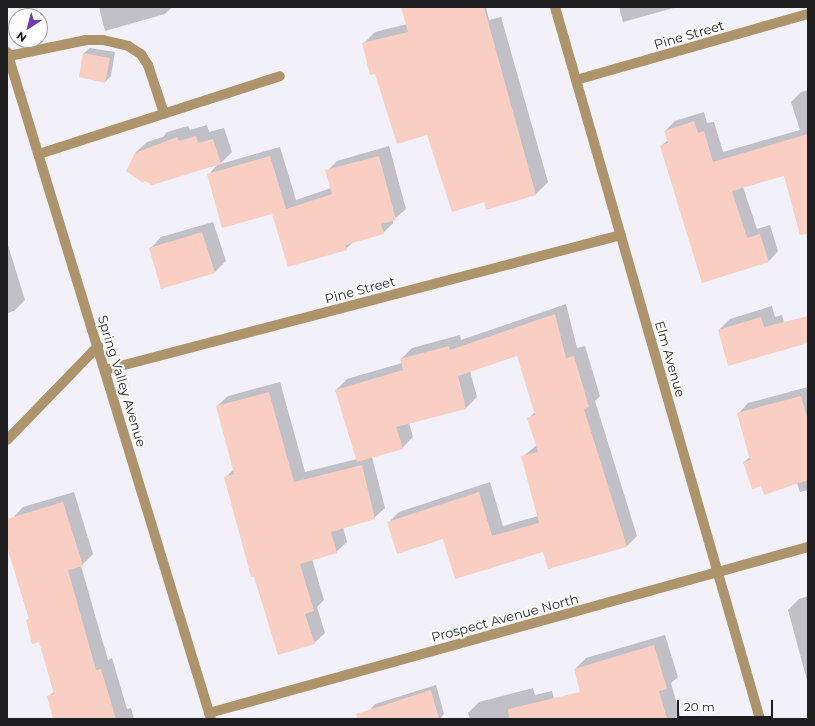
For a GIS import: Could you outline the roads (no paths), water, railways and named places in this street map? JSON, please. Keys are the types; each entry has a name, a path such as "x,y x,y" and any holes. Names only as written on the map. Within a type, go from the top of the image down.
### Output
{"street":[{"name":"Elm Avenue","path":"556,7 760,719"},
{"name":"Pine Street","path":"576,80 808,14"},
{"path":"8,54 86,40 103,40 128,46 141,54 148,65 164,113"},
{"name":"Spring Valley Avenue","path":"8,54 210,716"},
{"path":"39,154 280,76"},
{"name":"Pine Street","path":"105,370 621,235"},
{"path":"7,440 98,346"},
{"name":"Prospect Avenue North","path":"210,716 808,547"}]}
